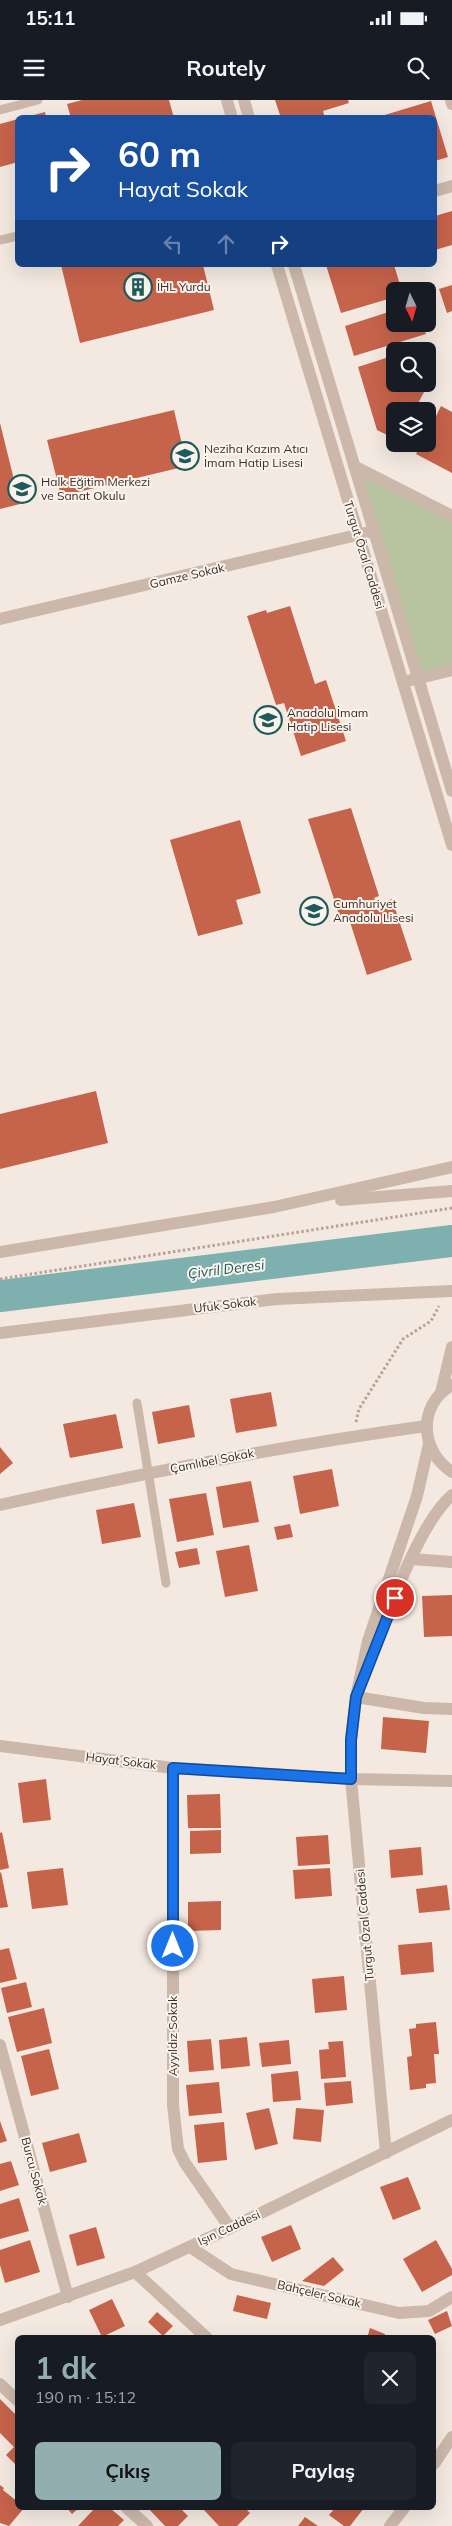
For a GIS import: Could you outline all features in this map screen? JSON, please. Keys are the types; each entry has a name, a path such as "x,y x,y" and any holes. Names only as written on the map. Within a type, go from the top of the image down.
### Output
{"street":[{"path":"227,100 231,115"},
{"path":"244,100 248,115"},
{"path":"437,190 452,186"},
{"name":"Turgut Özal Caddesi","path":"278,267 452,845"},
{"name":"Turgut Özal Caddesi","path":"295,267 452,791"},
{"path":"354,466 452,516"},
{"name":"Gamze Sokak","path":"0,619 374,531"},
{"path":"402,682 452,670"},
{"path":"0,1252 274,1207 452,1167"},
{"path":"274,1207 452,1191"},
{"name":"Ufuk Sokak","path":"0,1332 277,1299 449,1291"},
{"path":"452,1347 441,1393 431,1408 426,1426 429,1444 438,1460 452,1472"},
{"path":"441,1393 452,1386"},
{"name":"Çamlıbel Sokak","path":"0,1505 149,1473 353,1436 426,1426"},
{"name":"Turgut Özal Caddesi","path":"386,2153 351,1779 351,1740 356,1697 368,1641 417,1496 429,1444"},
{"name":"Turgut Özal Caddesi","path":"356,1697 412,1559 431,1520 452,1494"},
{"path":"412,1559 452,1562"},
{"path":"356,1697 424,1708 452,1709"},
{"name":"Hayat Sokak","path":"0,1746 173,1768 351,1779 452,1781"},
{"name":"Ayyıldız Sokak","path":"173,1768 174,2125 178,2149 185,2163 230,2228"},
{"name":"Burcu Sokak","path":"0,2045 68,2297"},
{"name":"Işın Caddesi","path":"0,2320 135,2272 452,2120"},
{"name":"Bahçeler Sokak","path":"190,2247 231,2274 399,2313 429,2311 452,2297"},
{"path":"135,2272 204,2335"},
{"path":"0,2384 15,2398"},
{"path":"436,2461 452,2437"},
{"path":"130,2510 146,2526"}],"lane":[{"path":"0,110 38,100"},
{"path":"0,240 15,237"},
{"path":"137,1403 166,1583"}],"path":[{"path":"0,1279 452,1208"},
{"path":"353,1436 359,1409 403,1339 431,1321 449,1291"}],"green space":[{"path":"354,466 452,516 452,670 419,678"}],"building":[{"path":"82,100 169,100 173,115 70,115 67,104"},
{"path":"275,100 348,100 349,103 323,111 324,115 280,115"},
{"path":"431,101 435,115 385,115"},
{"path":"45,112 46,115 34,115"},
{"path":"15,120 15,163 0,167 0,124"},
{"path":"437,121 448,157 437,160"},
{"path":"452,211 452,245 437,249 437,215"},
{"name":"İHL Yurdu","path":"61,267 203,267 214,310 80,343"},
{"path":"327,267 395,267 399,282 386,282 386,300 341,313"},
{"path":"452,285 452,311 447,313 439,289"},
{"path":"386,313 386,332 425,332 426,334 400,342 386,342 386,346 354,356 345,326"},
{"path":"386,358 386,392 424,392 419,402 386,402 386,434 377,430 358,367"},
{"path":"441,406 452,412 452,473 416,454 417,452 436,452 436,416"},
{"path":"174,410 187,466 61,496 47,440"},
{"path":"0,423 20,504 0,509"},
{"path":"290,606 315,684 326,680 346,741 301,756 284,703 276,705 247,616 266,610 267,613"},
{"path":"351,808 379,896 374,898 377,905 392,899 412,960 367,975 350,922 342,924 308,819"},
{"path":"240,820 261,893 236,900 243,924 198,936 170,840"},
{"path":"96,1091 108,1143 0,1169 0,1114"},
{"path":"271,1392 277,1426 236,1433 230,1399"},
{"path":"189,1405 195,1437 158,1444 152,1412"},
{"path":"116,1414 123,1448 70,1458 63,1424"},
{"path":"0,1447 13,1463 0,1474"},
{"path":"332,1469 339,1506 300,1514 293,1476"},
{"path":"251,1481 259,1522 223,1528 216,1487"},
{"path":"206,1493 214,1535 177,1542 169,1499"},
{"path":"134,1503 141,1537 102,1544 96,1510"},
{"path":"290,1524 293,1537 277,1540 274,1527"},
{"path":"249,1545 258,1591 225,1597 216,1551"},
{"path":"197,1548 200,1564 179,1568 175,1552"},
{"path":"452,1595 452,1636 424,1637 422,1596"},
{"path":"383,1717 429,1721 426,1753 381,1749"},
{"path":"46,1779 51,1820 23,1823 18,1783"},
{"path":"220,1794 221,1828 188,1828 187,1795"},
{"path":"221,1830 221,1853 190,1854 190,1831"},
{"path":"2,1832 9,1868 0,1870 0,1833"},
{"path":"328,1835 330,1864 298,1866 296,1837"},
{"path":"421,1847 423,1875 391,1878 389,1850"},
{"path":"63,1868 68,1905 32,1909 27,1872"},
{"path":"330,1868 332,1896 295,1899 293,1870"},
{"path":"0,1873 8,1907 0,1908"},
{"path":"447,1885 450,1910 419,1913 416,1889"},
{"path":"221,1901 221,1930 188,1931 188,1902"},
{"path":"432,1942 434,1972 401,1975 398,1945"},
{"path":"9,1948 17,1979 0,1983 0,1950"},
{"path":"344,1976 347,2010 315,2013 312,1979"},
{"path":"26,1982 32,2007 7,2013 1,1988"},
{"path":"44,2008 52,2043 17,2052 8,2017"},
{"path":"436,2022 439,2054 434,2054 436,2083 426,2084 426,2088 410,2090 407,2057 412,2056 409,2029 416,2028 416,2024"},
{"path":"247,2037 250,2066 221,2069 219,2040"},
{"path":"211,2039 214,2070 189,2072 187,2041"},
{"path":"289,2040 291,2064 262,2067 259,2043"},
{"path":"343,2041 346,2077 321,2079 319,2050 329,2049 328,2042"},
{"path":"49,2049 59,2089 31,2096 21,2056"},
{"path":"298,2071 301,2100 273,2102 271,2074"},
{"path":"351,2081 353,2103 326,2106 324,2083"},
{"path":"219,2082 222,2113 189,2116 186,2085"},
{"path":"269,2108 278,2144 255,2150 246,2113"},
{"path":"296,2108 324,2110 321,2142 293,2139"},
{"path":"0,2121 7,2141 0,2143"},
{"path":"224,2122 227,2160 198,2163 194,2125"},
{"path":"79,2133 87,2162 50,2172 42,2143"},
{"path":"11,2161 19,2185 0,2191 0,2164"},
{"path":"408,2177 421,2209 393,2220 380,2187"},
{"path":"19,2198 29,2231 0,2239 0,2204"},
{"path":"291,2225 301,2249 272,2262 261,2237"},
{"path":"96,2227 105,2258 77,2266 69,2235"},
{"path":"30,2240 40,2272 5,2283 0,2265 0,2250"},
{"path":"436,2240 452,2269 452,2275 422,2292 403,2259"},
{"path":"333,2257 344,2270 324,2286 302,2281"},
{"path":"237,2295 271,2303 267,2319 233,2311"},
{"path":"112,2299 125,2326 106,2335 101,2335 89,2310"},
{"path":"447,2311 452,2326 435,2334 428,2320"},
{"path":"157,2312 173,2326 162,2335 148,2322"},
{"path":"370,2328 385,2334 385,2335 368,2335"},
{"path":"0,2399 15,2414 15,2464 6,2455 14,2447 0,2433"},
{"path":"0,2485 15,2500 15,2510 22,2510 9,2526 0,2523"},
{"path":"69,2510 77,2510 72,2514"},
{"path":"93,2510 112,2510 124,2520 118,2526 78,2526"},
{"path":"150,2510 182,2510 188,2516 178,2526 165,2526"},
{"path":"204,2510 247,2510 250,2513 237,2526 219,2526"},
{"path":"333,2510 362,2510 350,2526 344,2526 329,2515"},
{"path":"305,2517 318,2526 298,2526"}],"waterway":[{"name":"Çivril Deresi","path":"0,1296 452,1241"}],"place":[{"name":"İHL Yurdu","path":"138,287"},
{"name":"Neziha Kazım Atıcı İmam Hatip Lisesi","path":"185,456"},
{"name":"Halk Eğitim Merkezi ve Sanat Okulu","path":"22,489"},
{"name":"Anadolu İmam Hatip Lisesi","path":"268,720"},
{"name":"Cumhuriyet Anadolu Lisesi","path":"314,911"}],"route":[{"path":"173,1946 173,1768 351,1779 351,1740 356,1697 395,1598"}]}
